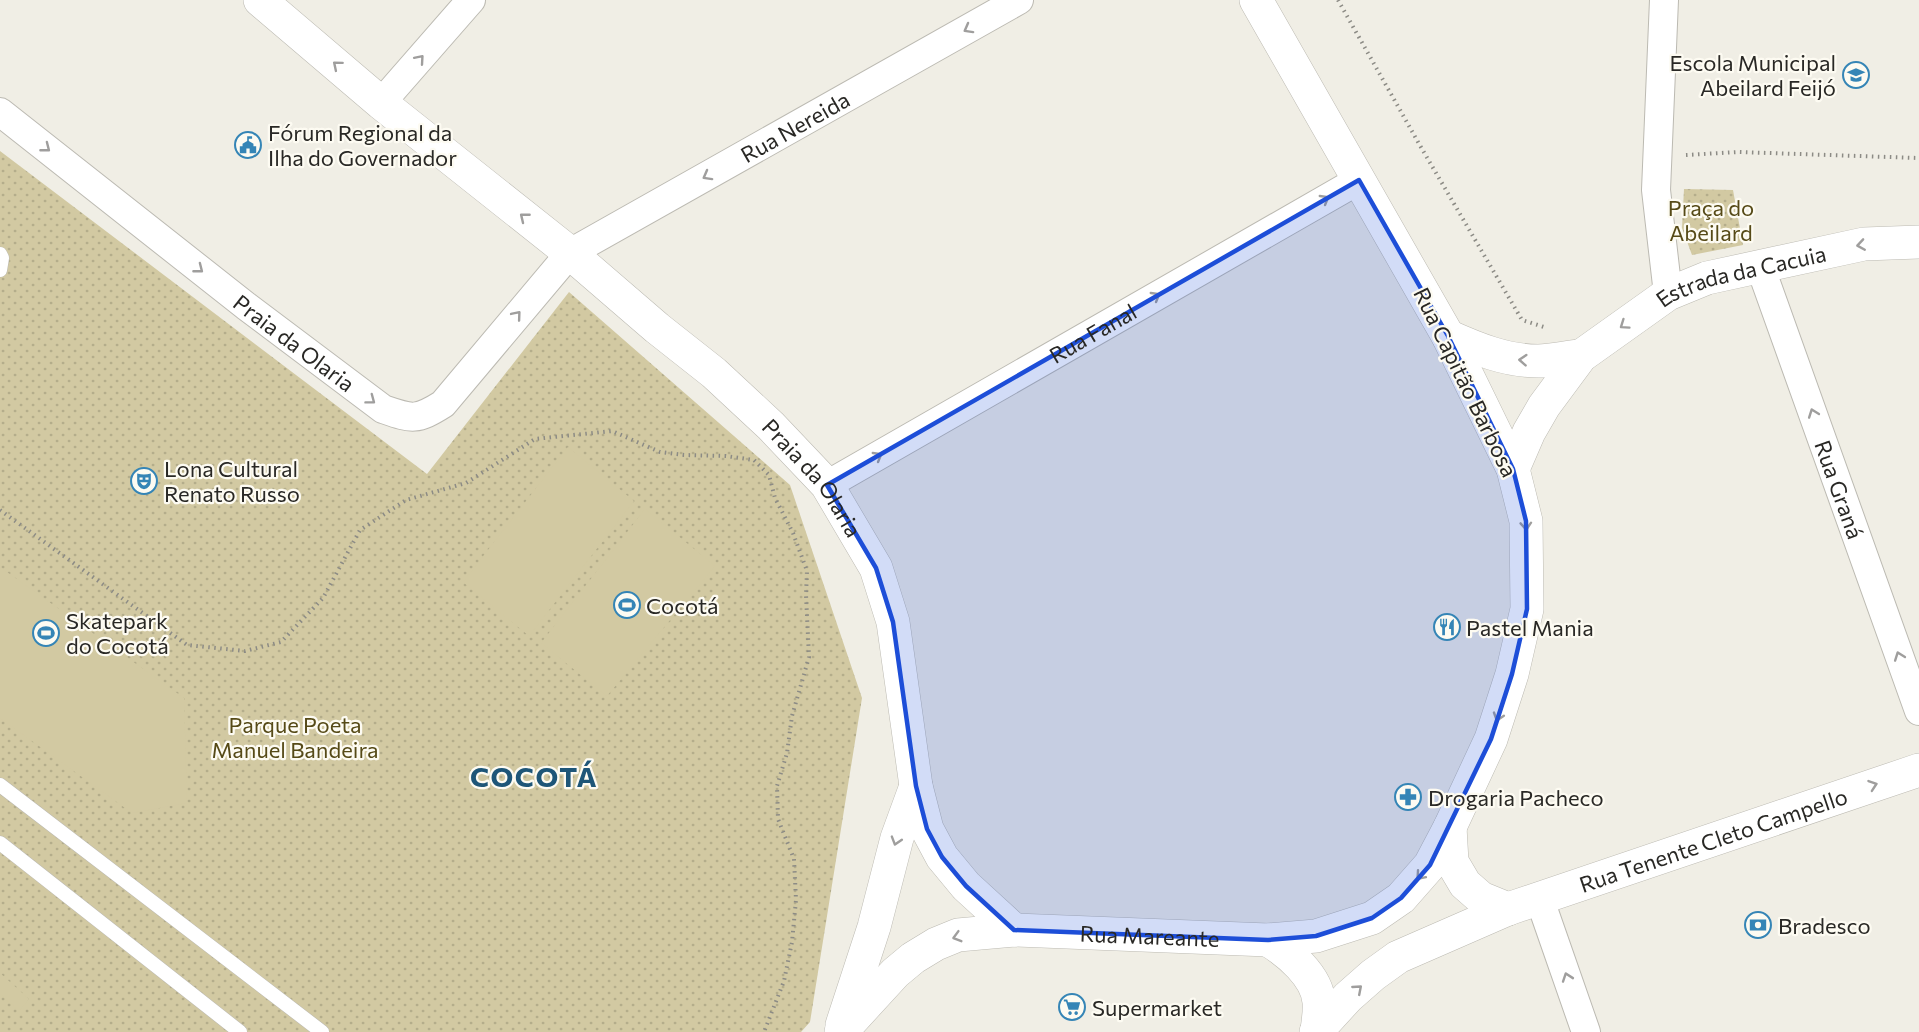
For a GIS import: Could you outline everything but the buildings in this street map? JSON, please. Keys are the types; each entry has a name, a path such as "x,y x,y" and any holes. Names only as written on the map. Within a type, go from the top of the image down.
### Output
{"main road":[{"name":"Praia da Olaria","path":"260,0 381,103 570,253 657,328 714,373 771,426 827,485 876,568 893,622 916,786 927,829 942,857 966,886 1014,930"},
{"name":"Rua Capitão Barbosa","path":"1256,0 1448,336 1513,469 1526,521 1527,609 1512,674 1491,739 1450,826"},
{"name":"Estrada da Cacuia","path":"1513,469 1529,432 1544,406 1581,356 1668,294 1707,278 1864,244 1919,242"},
{"name":"Estrada da Cacuia","path":"1448,336 1482,351 1512,359 1539,361 1581,356"},
{"name":"Rua Tenente Cleto Campello","path":"1509,909 1919,770"},
{"name":"Praia da Olaria","path":"840,1032 874,927 897,838 916,786"},
{"path":"1450,826 1452,862 1465,884 1482,898 1509,909"},
{"name":"Rua Mareante","path":"840,1032 895,973 913,958 936,944 958,935 1014,930 1268,940 1316,936 1372,918 1401,898 1430,865 1450,826"},
{"path":"1316,1031 1348,997 1398,957 1509,909"},
{"path":"1268,940 1296,960 1314,986 1319,1000 1316,1031"}],"street":[{"path":"381,103 471,0"},
{"name":"Rua Nereida","path":"570,253 1019,0"},
{"path":"1664,0 1656,190 1668,294"},
{"name":"Praia da Olaria","path":"0,112 246,306 383,409 407,417 425,415 443,404 570,253"},
{"name":"Rua Fanal","path":"827,485 1359,180"},
{"name":"Rua Graná","path":"1760,266 1919,711"},
{"path":"1540,900 1586,1032"}],"lane":[{"path":"0,254 2,258 0,270"},
{"path":"0,785 322,1032"},
{"path":"0,843 240,1032"}],"path":[{"path":"1338,0 1522,320 1552,329"},
{"path":"1679,155 1738,152 1919,158"},
{"path":"0,510 187,645 245,651 281,642 322,598 360,530 406,500 466,483 535,439 612,431 660,452 754,460 769,475 775,498 793,533 807,571 808,657 792,716 787,753 777,786 778,819 794,859 796,900 784,981 764,1032"}],"highlighted area":[{"path":"1359,180 1448,336 1513,469 1526,521 1527,609 1512,674 1491,739 1430,865 1401,898 1372,918 1316,936 1268,940 1014,930 966,886 942,857 927,829 916,786 893,622 876,568 827,485"}],"green space":[{"name":"Parque Poeta Manuel Bandeira","path":"0,151 427,474 569,292 790,485 862,698 810,1022 801,1032 0,1032"},
{"name":"Praça do Abeilard","path":"1684,189 1733,190 1743,245 1692,255 1682,228"},
{"name":"Cocotá","path":"568,447 634,501 529,636 463,582"},
{"name":"Cocotá","path":"645,509 715,566 607,696 541,643"},
{"name":"Skatepark do Cocotá","path":"0,567 184,698 187,803 132,813 0,718"},
{"path":"0,973 29,999 19,1011 0,994"}],"place":[{"name":"Escola Municipal Abeilard Feijó","path":"1856,75"},
{"name":"Fórum Regional da Ilha do Governador","path":"248,145"},
{"name":"Lona Cultural Renato Russo","path":"144,481"},
{"name":"Cocotá","path":"627,605"},
{"name":"Pastel Mania","path":"1447,627"},
{"name":"Skatepark do Cocotá","path":"46,633"},
{"name":"Drogaria Pacheco","path":"1408,797"},
{"name":"Bradesco","path":"1758,925"},
{"name":"Supermarket","path":"1072,1007"}],"district":[{"name":"COCOTÁ","path":"534,776"}]}
